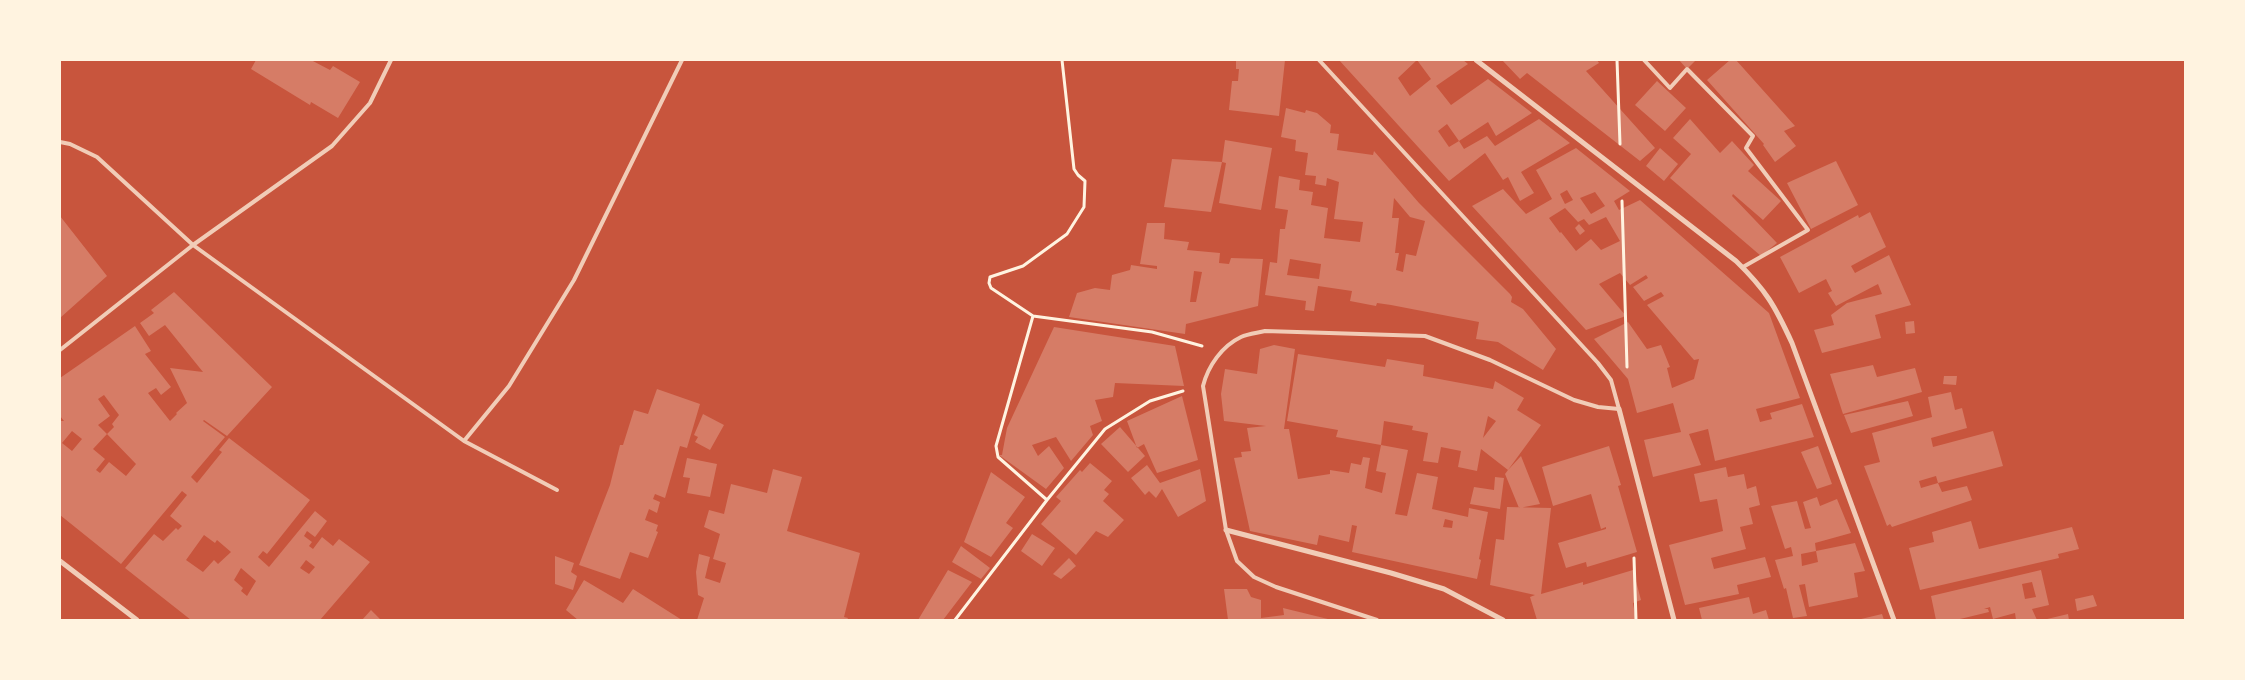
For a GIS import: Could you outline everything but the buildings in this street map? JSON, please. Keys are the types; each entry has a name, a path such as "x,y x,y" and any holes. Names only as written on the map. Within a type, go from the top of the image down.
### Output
{"street":[{"path":"1476,60 1743,267 1759,284 1776,307 1792,343 1894,620"},
{"path":"1619,409 1674,620"},
{"path":"1226,530 1391,573 1435,587 1503,620"},
{"path":"60,561 137,620"}],"lane":[{"path":"60,350 192,245 332,146 370,103 390,60"},
{"path":"464,441 509,386 574,280 682,60"},
{"path":"1320,60 1598,363 1611,380 1619,409 1598,407 1574,400 1490,360 1425,336 1264,331 1241,337 1220,352 1206,374 1204,386 1226,530 1237,562 1254,577 1276,587 1377,620"},
{"path":"1644,60 1670,88 1687,69 1753,136 1746,148 1808,230 1743,267"},
{"path":"60,142 70,144 97,157 192,245 464,441 557,490"}],"path":[{"path":"1062,60 1074,168 1085,181 1086,186 1084,207 1067,234 1023,266 990,277 991,288 1033,316 1178,337 1220,352"},
{"path":"1617,60 1620,148"},
{"path":"1622,198 1628,374"},
{"path":"1033,316 996,452 998,457 1047,500"},
{"path":"955,620 1047,500 1105,429 1150,401 1204,386"},
{"path":"1634,551 1636,620"}]}
